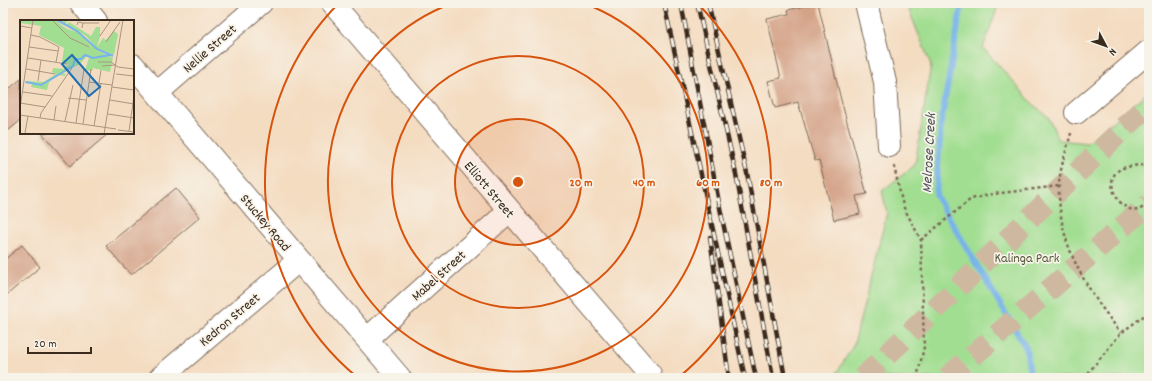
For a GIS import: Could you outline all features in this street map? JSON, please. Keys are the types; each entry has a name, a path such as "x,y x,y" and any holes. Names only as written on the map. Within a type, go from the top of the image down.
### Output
{"street":[{"path":"81,3 95,20"},
{"name":"Nellie Street","path":"157,93 261,3"},
{"name":"Elliott Street","path":"332,3 650,374"},
{"path":"866,3 885,82 889,146"},
{"path":"1076,112 1149,51"},
{"name":"Stuckey Road","path":"134,66 400,378"},
{"name":"Mabel Street","path":"367,339 509,211"},
{"name":"Kedron Street","path":"160,378 299,260"}],"path":[{"path":"1076,112 1059,186 1061,217 1072,257 1081,277 1095,300 1120,333"},
{"path":"889,146 903,206 921,240 924,348 916,378"},
{"path":"1149,164 1121,169 1115,173 1112,181 1113,191 1124,205 1131,210 1138,210 1149,204"},
{"path":"921,240 971,199 993,194 1059,186"},
{"path":"1084,378 1120,333 1149,312"}],"green space":[{"name":"Kalinga Park","path":"906,3 999,3 983,48 1035,106 1048,117 1059,140 1087,143 1149,91 1149,378 834,378 854,344 887,213 882,191 915,165 931,65"}],"building":[{"path":"818,3 841,100 867,194 856,196 860,214 834,220 819,160 815,161 798,102 775,108 768,81 781,78 767,19 789,14 788,10"},
{"path":"20,80 20,121 3,135 3,94"},
{"path":"43,134 108,134 70,166"},
{"path":"176,188 200,217 131,275 106,246"},
{"path":"22,245 40,267 3,298 3,261"}],"waterway":[{"name":"Melrose Creek","path":"962,3 941,122 936,196 1026,348 1030,375 1029,378"}],"tunnel":[{"path":"863,378 1149,104"},
{"path":"947,378 1149,204"}],"railway":[{"path":"664,3 745,378"},
{"path":"681,3 721,213 756,378"},
{"path":"697,3 736,174 773,378"},
{"path":"708,3 747,173 785,378"},
{"path":"710,237 729,378"}]}
